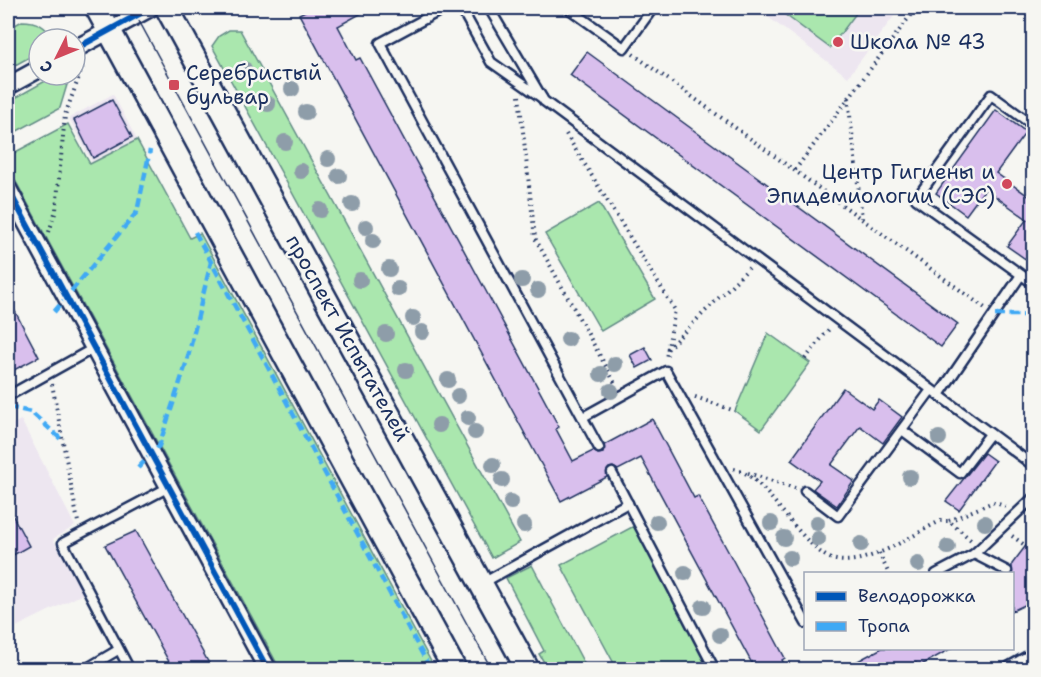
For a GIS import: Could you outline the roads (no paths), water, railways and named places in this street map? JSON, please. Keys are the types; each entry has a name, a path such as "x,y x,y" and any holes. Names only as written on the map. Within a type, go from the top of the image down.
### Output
{"main road":[{"path":"97,8 455,669"},
{"name":"проспект Испытателей","path":"167,8 528,669"}],"street":[{"path":"87,42 150,8"},
{"path":"8,86 27,76"},
{"path":"8,189 268,669"},
{"path":"1011,669 1034,657"}],"lane":[{"path":"445,8 380,43 599,448"},
{"path":"460,8 491,62 1034,466"},
{"path":"489,8 544,100"},
{"path":"568,8 624,48 653,8"},
{"path":"1026,8 1034,13"},
{"path":"1034,126 991,95 916,199 1034,284"},
{"path":"805,491 838,516 902,430 935,393 995,315 1021,275"},
{"path":"8,396 94,348"},
{"path":"583,417 666,371 804,618"},
{"path":"902,430 960,472 990,434"},
{"path":"612,473 715,669"},
{"path":"130,669 63,543 169,487"},
{"path":"938,572 974,554 1034,497"},
{"path":"481,584 628,504"},
{"path":"974,554 1007,571"},
{"path":"84,669 118,650"}],"tram line":[{"path":"132,8 492,670"}],"place":[{"name":"Школа № 43","path":"838,42"},
{"name":"Серебристый бульвар","path":"174,85"},
{"name":"Центр Гигиены и Эпидемиологии (СЭС)","path":"1007,184"}]}
